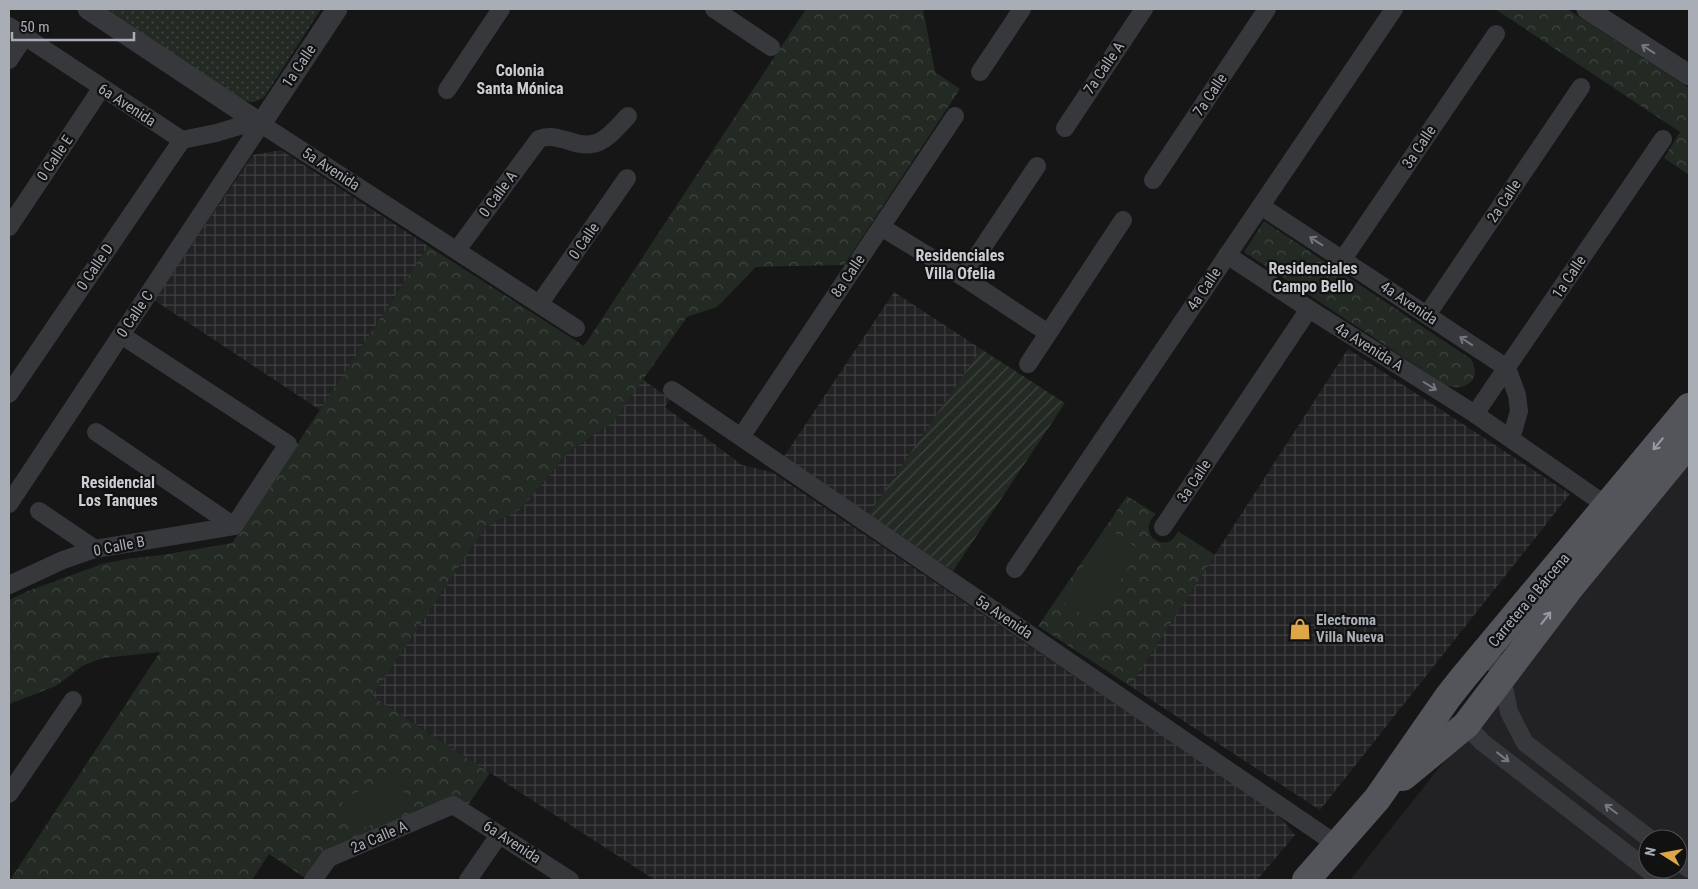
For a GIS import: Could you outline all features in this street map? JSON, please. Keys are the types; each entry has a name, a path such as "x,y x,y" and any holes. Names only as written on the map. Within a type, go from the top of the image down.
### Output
{"main road":[{"name":"Carretera a Bárcena","path":"1306,880 1377,799 1463,678 1689,407"},
{"name":"Carretera a Bárcena","path":"1377,799 1466,725 1572,585 1689,443"},
{"path":"1432,721 1466,725 1463,678"}],"street":[{"name":"5a Avenida","path":"88,9 258,123 540,303 576,328"},
{"name":"1a Calle","path":"258,123 337,9"},
{"path":"447,90 501,9"},
{"path":"714,9 770,47"},
{"path":"980,72 1022,9"},
{"name":"7a Calle A","path":"1065,128 1144,9"},
{"name":"7a Calle","path":"1152,180 1267,9"},
{"name":"4a Calle","path":"1015,569 1394,9"},
{"path":"1587,9 1689,75"},
{"name":"6a Avenida","path":"9,26 182,140"},
{"name":"3a Calle","path":"1343,259 1496,34"},
{"path":"9,60 24,36"},
{"name":"2a Calle","path":"1427,315 1581,87"},
{"name":"0 Calle E","path":"9,227 101,88"},
{"name":"0 Calle A","path":"457,250 539,139 548,136 587,146 596,144 606,138 628,116"},
{"name":"8a Calle","path":"740,437 955,116"},
{"path":"182,140 258,123"},
{"name":"0 Calle C","path":"9,504 258,123"},
{"name":"1a Calle","path":"1475,414 1663,139"},
{"name":"0 Calle D","path":"9,393 182,140"},
{"path":"964,277 1037,166"},
{"name":"0 Calle","path":"540,303 627,178"},
{"name":"4a Avenida","path":"1261,206 1507,368"},
{"path":"1028,364 1123,220"},
{"path":"881,227 964,277 1048,333"},
{"name":"4a Avenida A","path":"1227,255 1308,310 1475,414 1607,506"},
{"name":"3a Calle","path":"1163,527 1308,310"},
{"path":"96,432 234,526 288,444 121,334"},
{"path":"1507,368 1517,395 1519,411 1510,440"},
{"name":"5a Avenida","path":"672,390 1336,844"},
{"path":"39,511 95,549"},
{"name":"0 Calle B","path":"9,585 62,560 95,549 234,526"},
{"path":"1487,650 1502,676 1509,712 1525,743 1638,830"},
{"path":"9,794 73,700"},
{"path":"1466,725 1482,742 1661,880"},
{"name":"6a Avenida","path":"453,805 570,880"},
{"name":"2a Calle A","path":"313,880 330,858 453,805"},
{"path":"468,880 500,835"}],"shaded area":[{"path":"281,150 428,246 320,410 154,300 253,155"},
{"path":"894,292 981,349 869,514 783,458"},
{"path":"1348,349 1570,494 1320,810 1130,686"},
{"path":"642,379 670,399 665,407 742,465 772,472 1278,814 1295,835 1257,880 655,880 372,696 486,527 521,509 569,452 614,421"},
{"path":"1689,458 1689,880 1350,880 1543,637"}],"green space":[{"path":"108,9 321,9 265,96 252,102 238,98"},
{"path":"806,9 923,9 935,72 960,89 844,265 756,267 717,307 687,317 614,421 569,452 521,509 486,527 372,696 490,773 468,805 454,796 323,852 305,878 269,854 252,880 10,880 160,652 103,658 82,666 56,686 9,704 9,600 28,591 102,564 232,543 428,246 584,346"},
{"path":"1495,9 1567,9 1689,88 1689,175 1664,158 1680,132"},
{"path":"1264,221 1471,359 1475,373 1470,383 1458,387 1444,384 1244,252"},
{"path":"981,349 1065,403 953,571 869,514"},
{"path":"1127,496 1156,514 1150,522 1149,529 1155,540 1167,542 1173,539 1178,531 1215,555 1130,686 1038,626"},
{"path":"1108,529 1140,550 1093,621 1061,600"},
{"path":"397,775 410,808 354,832 341,799"}],"place":[{"name":"Electroma Villa Nueva","path":"1300,629"}],"district":[{"name":"Colonia Santa Mónica","path":"520,79"},
{"name":"Residenciales Villa Ofelia","path":"960,264"},
{"name":"Residenciales Campo Bello","path":"1313,277"},
{"name":"Residencial Los Tanques","path":"118,491"}]}
